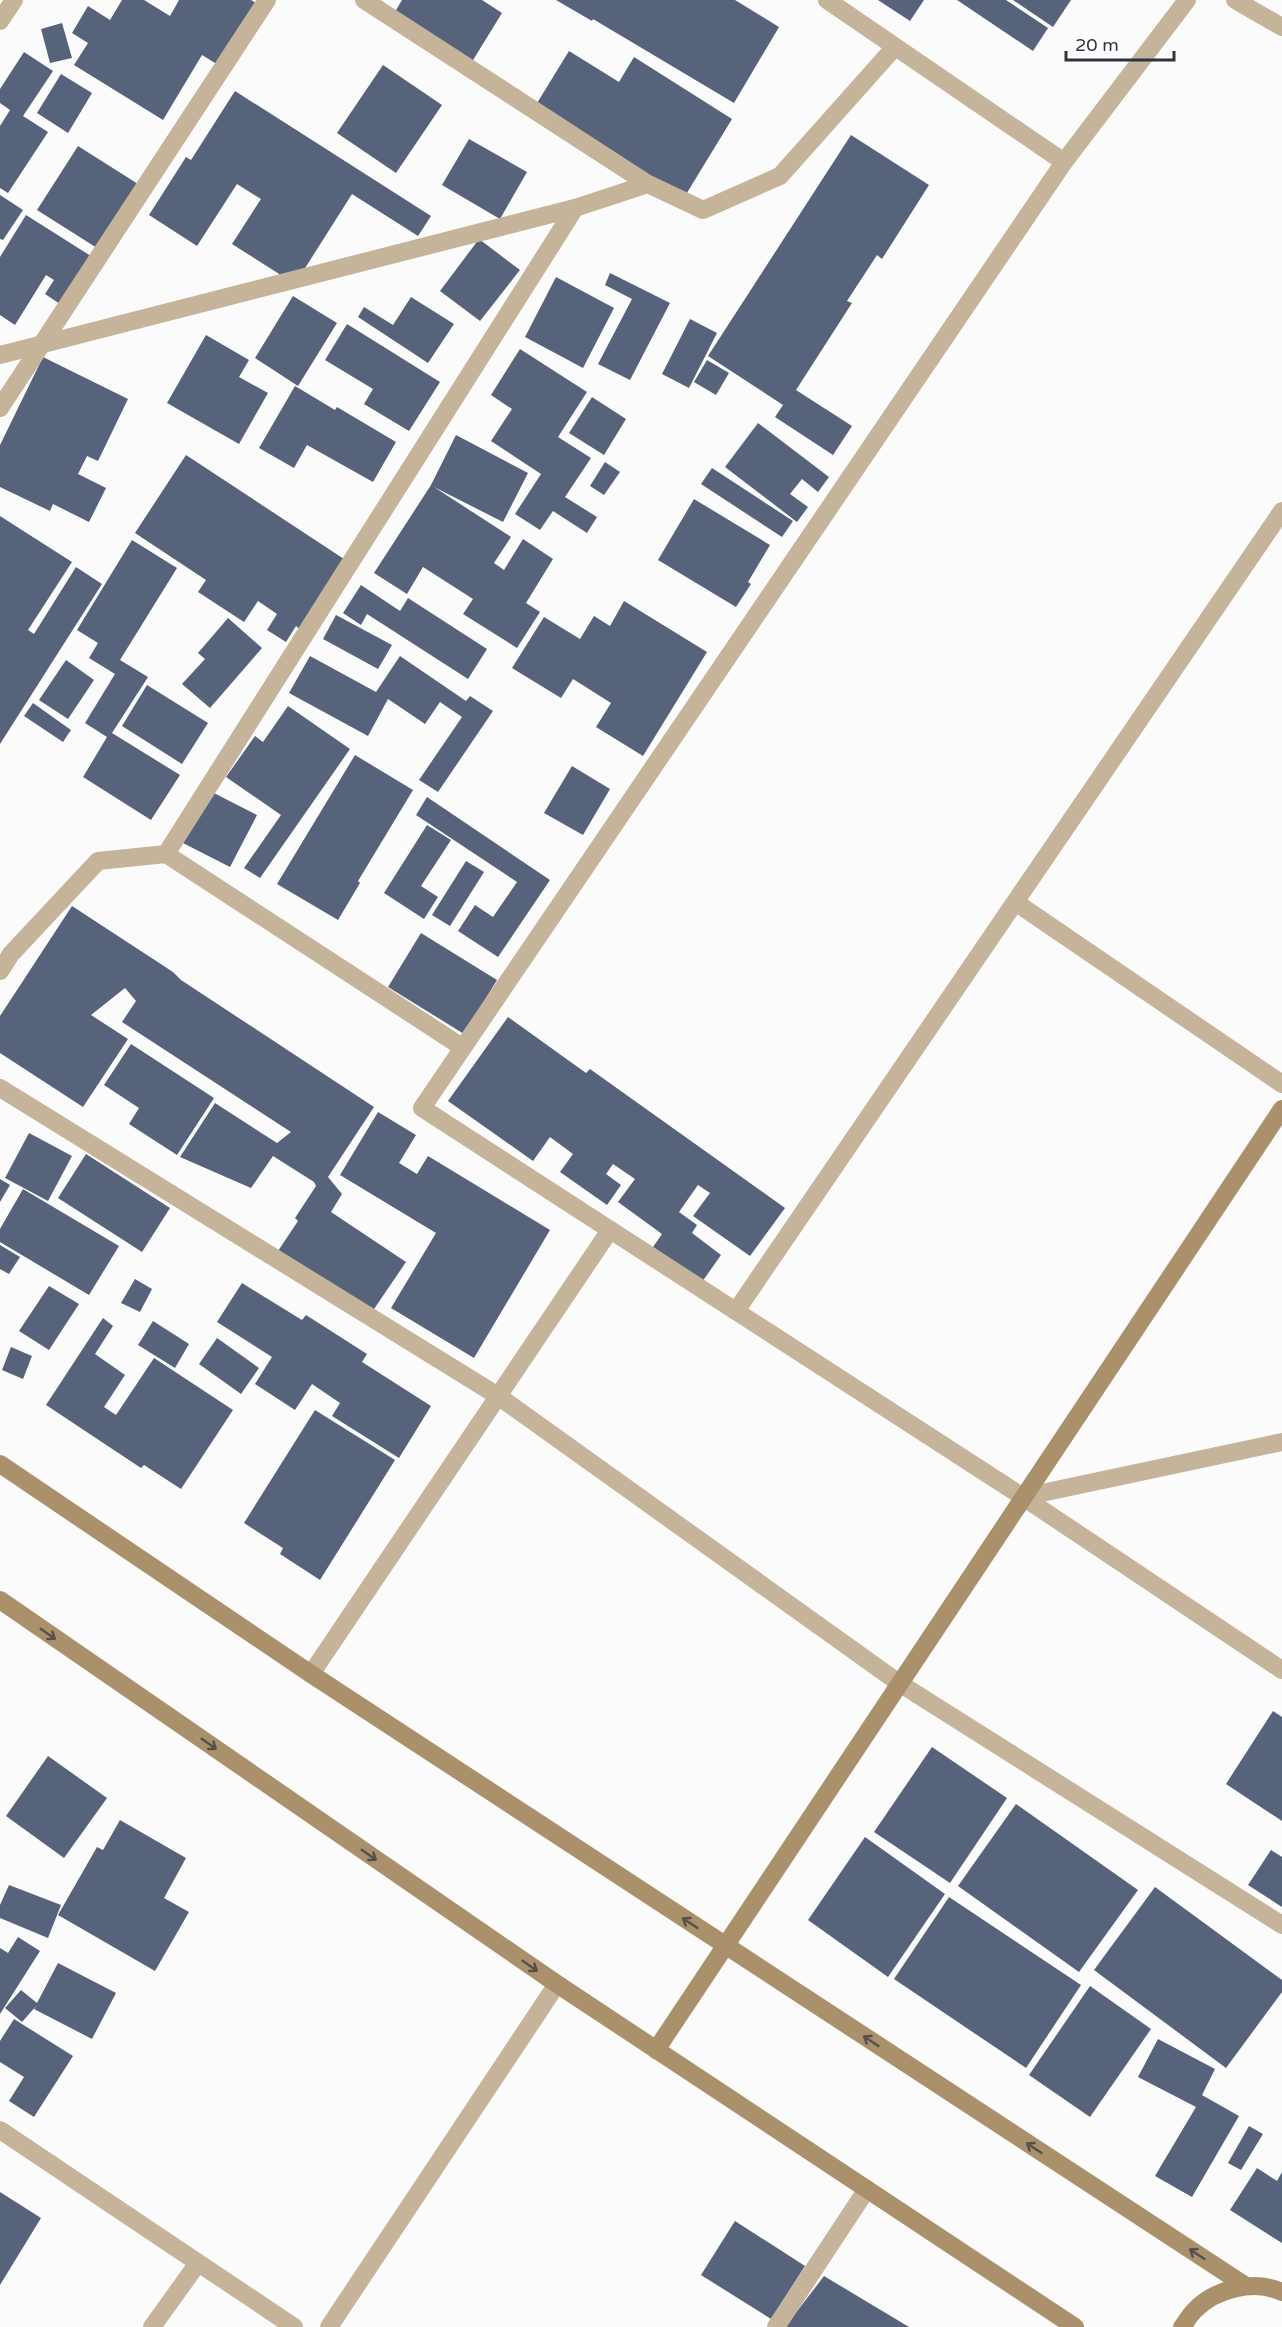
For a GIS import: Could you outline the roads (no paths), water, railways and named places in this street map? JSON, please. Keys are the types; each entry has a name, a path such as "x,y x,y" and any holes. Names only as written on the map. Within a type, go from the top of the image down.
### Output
{"main road":[{"path":"656,2050 1282,1109"},
{"path":"0,1464 311,1674 1246,2286"},
{"path":"0,1600 557,1984 1075,2327"},
{"path":"1182,2327 1194,2310 1218,2294 1246,2286 1280,2286"}],"street":[{"path":"0,21 14,0"},
{"path":"0,408 267,0"},
{"path":"364,0 648,184 703,210 780,176 894,48"},
{"path":"827,0 894,48 1064,162"},
{"path":"1187,0 1064,162 422,1108 1023,1497 1282,1670"},
{"path":"1235,0 1282,27"},
{"path":"0,355 575,208 648,184"},
{"path":"166,854 575,208"},
{"path":"736,1311 1282,512"},
{"path":"0,971 5,951 98,861 166,854 462,1047"},
{"path":"1015,902 1282,1084"},
{"path":"0,1088 498,1395 899,1683 1282,1924"},
{"path":"311,1674 610,1230"},
{"path":"1023,1497 1282,1442"},
{"path":"329,2327 557,1984"},
{"path":"0,2130 294,2327"},
{"path":"776,2327 867,2189"},
{"path":"152,2327 198,2263"}]}
